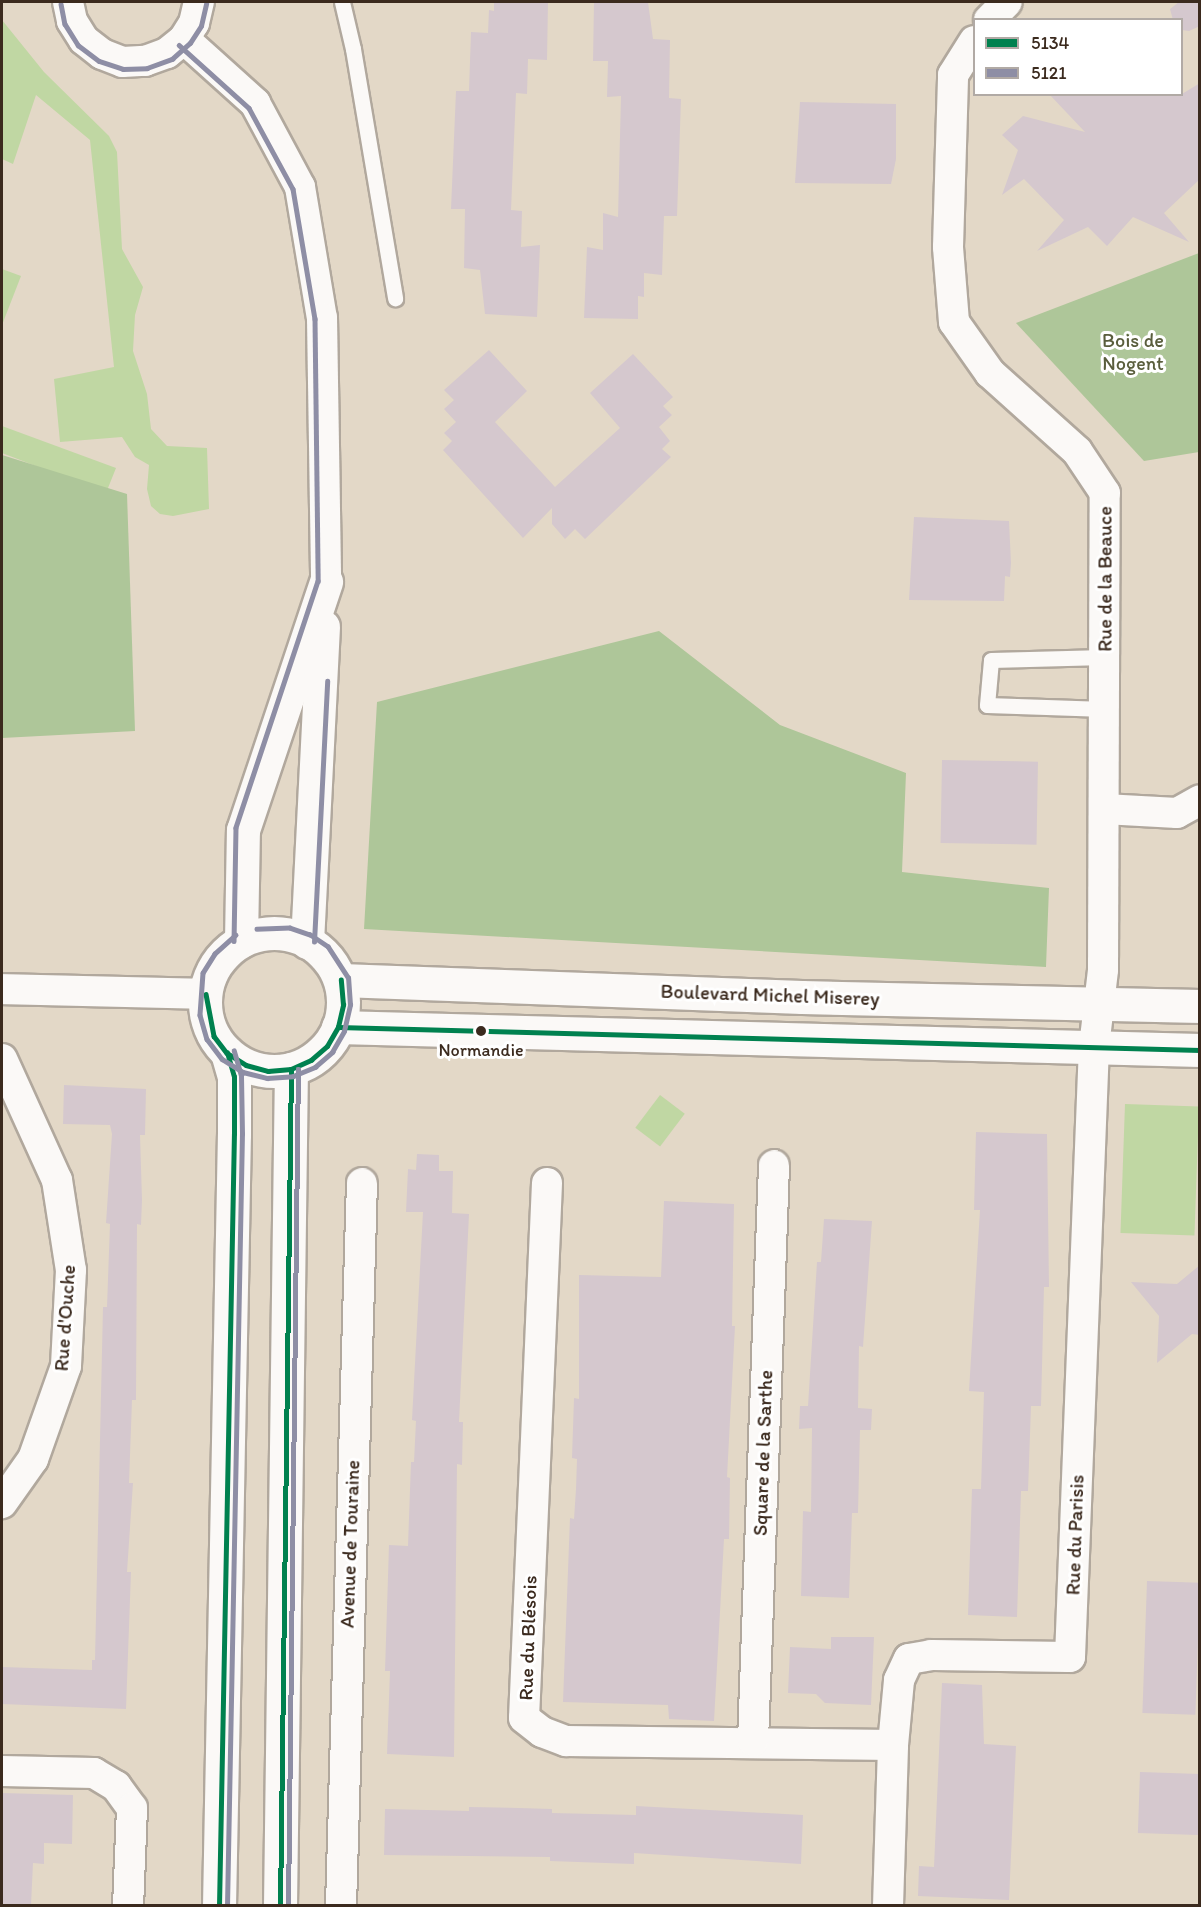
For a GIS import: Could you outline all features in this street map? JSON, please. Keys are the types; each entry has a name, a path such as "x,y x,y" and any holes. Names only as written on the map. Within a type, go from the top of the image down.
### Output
{"street":[{"path":"68,2 72,21 84,40 102,54 123,62 156,57 184,39 194,23 199,2"},
{"path":"991,18 1007,2"},
{"path":"184,39 255,103 300,187 322,318 326,582 308,942"},
{"name":"Rue de la Beauce","path":"973,43 953,75 948,248 954,322 990,373 1077,451 1106,493 1100,1003"},
{"path":"241,941 243,830 326,582"},
{"path":"1104,809 1177,813 1200,800"},
{"path":"270,933 308,942 322,952 341,980 343,1005 338,1027 327,1046 310,1060 291,1069 268,1071 246,1065 227,1053 214,1036 207,1016 206,994 220,959 241,941 270,933"},
{"name":"Boulevard Michel Miserey","path":"341,980 802,997 1200,1006"},
{"path":"2,989 206,994"},
{"name":"Rue du Parisis","path":"888,1905 893,1745 899,1680 909,1659 931,1655 1070,1657 1094,1047 1100,1003"},
{"path":"338,1027 1200,1050"},
{"path":"219,1905 234,1134 234,1077 227,1053"},
{"name":"Rue d'Ouche","path":"2,1059 8,1095 57,1180 71,1270 66,1366 33,1459 2,1503"},
{"path":"280,1905 291,1069"},
{"name":"Square de la Sarthe","path":"753,1741 774,1164"},
{"name":"Avenue de Touraine","path":"341,1905 362,1183"},
{"name":"Rue du Blésois","path":"548,1183 524,1718 542,1732 566,1741 753,1741 893,1745"},
{"path":"2,1771 94,1773 116,1786 132,1808 128,1905"}],"lane":[{"path":"342,2 355,60 395,298"},
{"path":"1105,657 991,660 987,705 1105,709"}],"green space":[{"path":"2,20 44,72 109,136 117,152 122,249 143,287 135,315 133,351 147,394 151,429 167,446 207,448 209,509 173,516 160,514 151,506 147,489 149,465 135,457 122,437 60,442 54,379 114,367 90,140 36,95 13,164 2,159"},
{"name":"Bois de Nogent","path":"1199,253 1199,452 1144,461 1016,323"},
{"path":"2,269 21,276 2,325"},
{"path":"2,426 116,468 106,493 2,453"},
{"path":"2,455 127,494 135,731 2,738"},
{"path":"659,631 780,725 906,773 902,872 1049,888 1046,967 364,929 377,702"},
{"path":"660,1095 685,1114 660,1146 635,1128"},
{"path":"1125,1104 1199,1107 1194,1236 1120,1233"}],"building":[{"path":"494,2 548,2 547,60 528,59 527,94 516,93 511,210 522,211 521,247 540,245 537,317 485,314 480,270 464,268 465,209 451,209 456,91 469,91 471,32 488,33 489,10 494,11"},
{"path":"594,2 648,2 653,39 670,40 669,98 681,99 677,216 664,216 662,275 644,273 644,297 638,296 638,319 584,318 587,247 603,250 603,213 618,217 621,96 607,97 608,61 593,61"},
{"path":"1179,2 1200,2 1200,26 1189,31 1183,30 1183,18 1172,18 1170,9"},
{"path":"1200,83 1200,179 1164,213 1189,242 1133,217 1107,246 1088,227 1037,251 1064,220 1024,179 1002,195 1018,150 1002,135 1023,116 1085,132 1051,96 1183,96 1183,93"},
{"path":"800,102 896,104 896,159 891,184 795,183"},
{"path":"489,350 527,391 495,422 555,487 620,428 590,393 633,354 673,397 663,406 672,415 659,427 670,441 662,449 671,457 585,539 575,529 565,539 552,524 552,508 523,538 443,450 452,441 444,433 456,422 444,409 454,400 444,390"},
{"path":"914,517 1009,521 1011,563 1010,577 1005,576 1004,601 909,600"},
{"path":"942,760 1038,762 1037,845 941,843"},
{"path":"64,1085 146,1089 145,1135 140,1135 141,1225 137,1224 136,1400 132,1400 129,1483 133,1483 127,1572 131,1572 126,1709 2,1704 2,1667 92,1670 92,1660 95,1660 103,1307 107,1307 110,1224 106,1223 112,1134 110,1125 63,1124"},
{"path":"976,1132 1047,1134 1049,1287 1044,1287 1041,1406 1031,1406 1028,1491 1021,1491 1017,1617 968,1615 972,1489 981,1489 984,1392 969,1391 980,1210 974,1210"},
{"path":"417,1154 439,1155 439,1171 453,1171 452,1213 469,1214 459,1422 463,1422 462,1465 457,1464 454,1757 387,1754 390,1671 385,1671 389,1545 408,1546 411,1462 414,1462 416,1421 412,1420 423,1212 406,1212 408,1169 416,1170"},
{"path":"664,1201 734,1204 732,1326 735,1326 727,1477 730,1478 729,1539 724,1539 714,1721 669,1719 668,1705 563,1702 570,1518 574,1519 576,1489 577,1459 572,1458 574,1398 579,1399 579,1275 661,1277"},
{"path":"824,1219 872,1221 863,1347 859,1346 858,1408 872,1409 871,1430 860,1430 858,1513 852,1513 849,1598 801,1596 803,1511 811,1512 812,1428 799,1429 800,1406 808,1406 817,1262 821,1262"},
{"path":"1200,1265 1200,1335 1192,1334 1157,1363 1159,1316 1131,1282 1177,1284"},
{"path":"1147,1581 1200,1583 1195,1715 1142,1713"},
{"path":"831,1637 874,1637 871,1705 825,1703 816,1694 788,1693 790,1647 831,1649"},
{"path":"942,1683 982,1685 984,1744 1016,1746 1009,1900 918,1896 919,1866 934,1867"},
{"path":"1140,1772 1200,1774 1198,1835 1138,1833"},
{"path":"2,1793 73,1795 72,1844 44,1843 44,1864 33,1863 31,1905 2,1905"},
{"path":"636,1806 803,1815 801,1864 634,1853 634,1864 550,1861 550,1857 384,1855 385,1809 469,1811 469,1807 519,1808 552,1809 552,1813 636,1815"}],"transit line":[{"name":"5121","path":"61,4 65,24 78,45 99,61 123,69 147,68 172,59 190,43 201,26 206,4"},
{"name":"5121","path":"179,45 249,108 293,189 315,319 318,581 236,828 234,941"},
{"name":"5121","path":"314,942 327,681"},
{"name":"5121","path":"236,935 215,954 203,973 200,1015 207,1039 222,1059 243,1072 267,1078 293,1076 315,1067 332,1052 344,1031 350,1005 348,978 328,947 310,935 290,928 257,929"},
{"name":"5134","path":"206,994 214,1036 227,1053 246,1065 268,1071 291,1069 311,1060 327,1046 338,1027 343,1005 341,980"},
{"name":"5134","path":"338,1027 1200,1050"},
{"name":"5121","path":"227,1906 242,1134 241,1076 234,1051"},
{"name":"5134","path":"219,1906 234,1134 234,1077 227,1053"},
{"name":"5134","path":"280,1906 291,1069"},
{"name":"5121","path":"288,1906 298,1069"}],"place":[{"name":"Normandie","path":"481,1031"}]}
